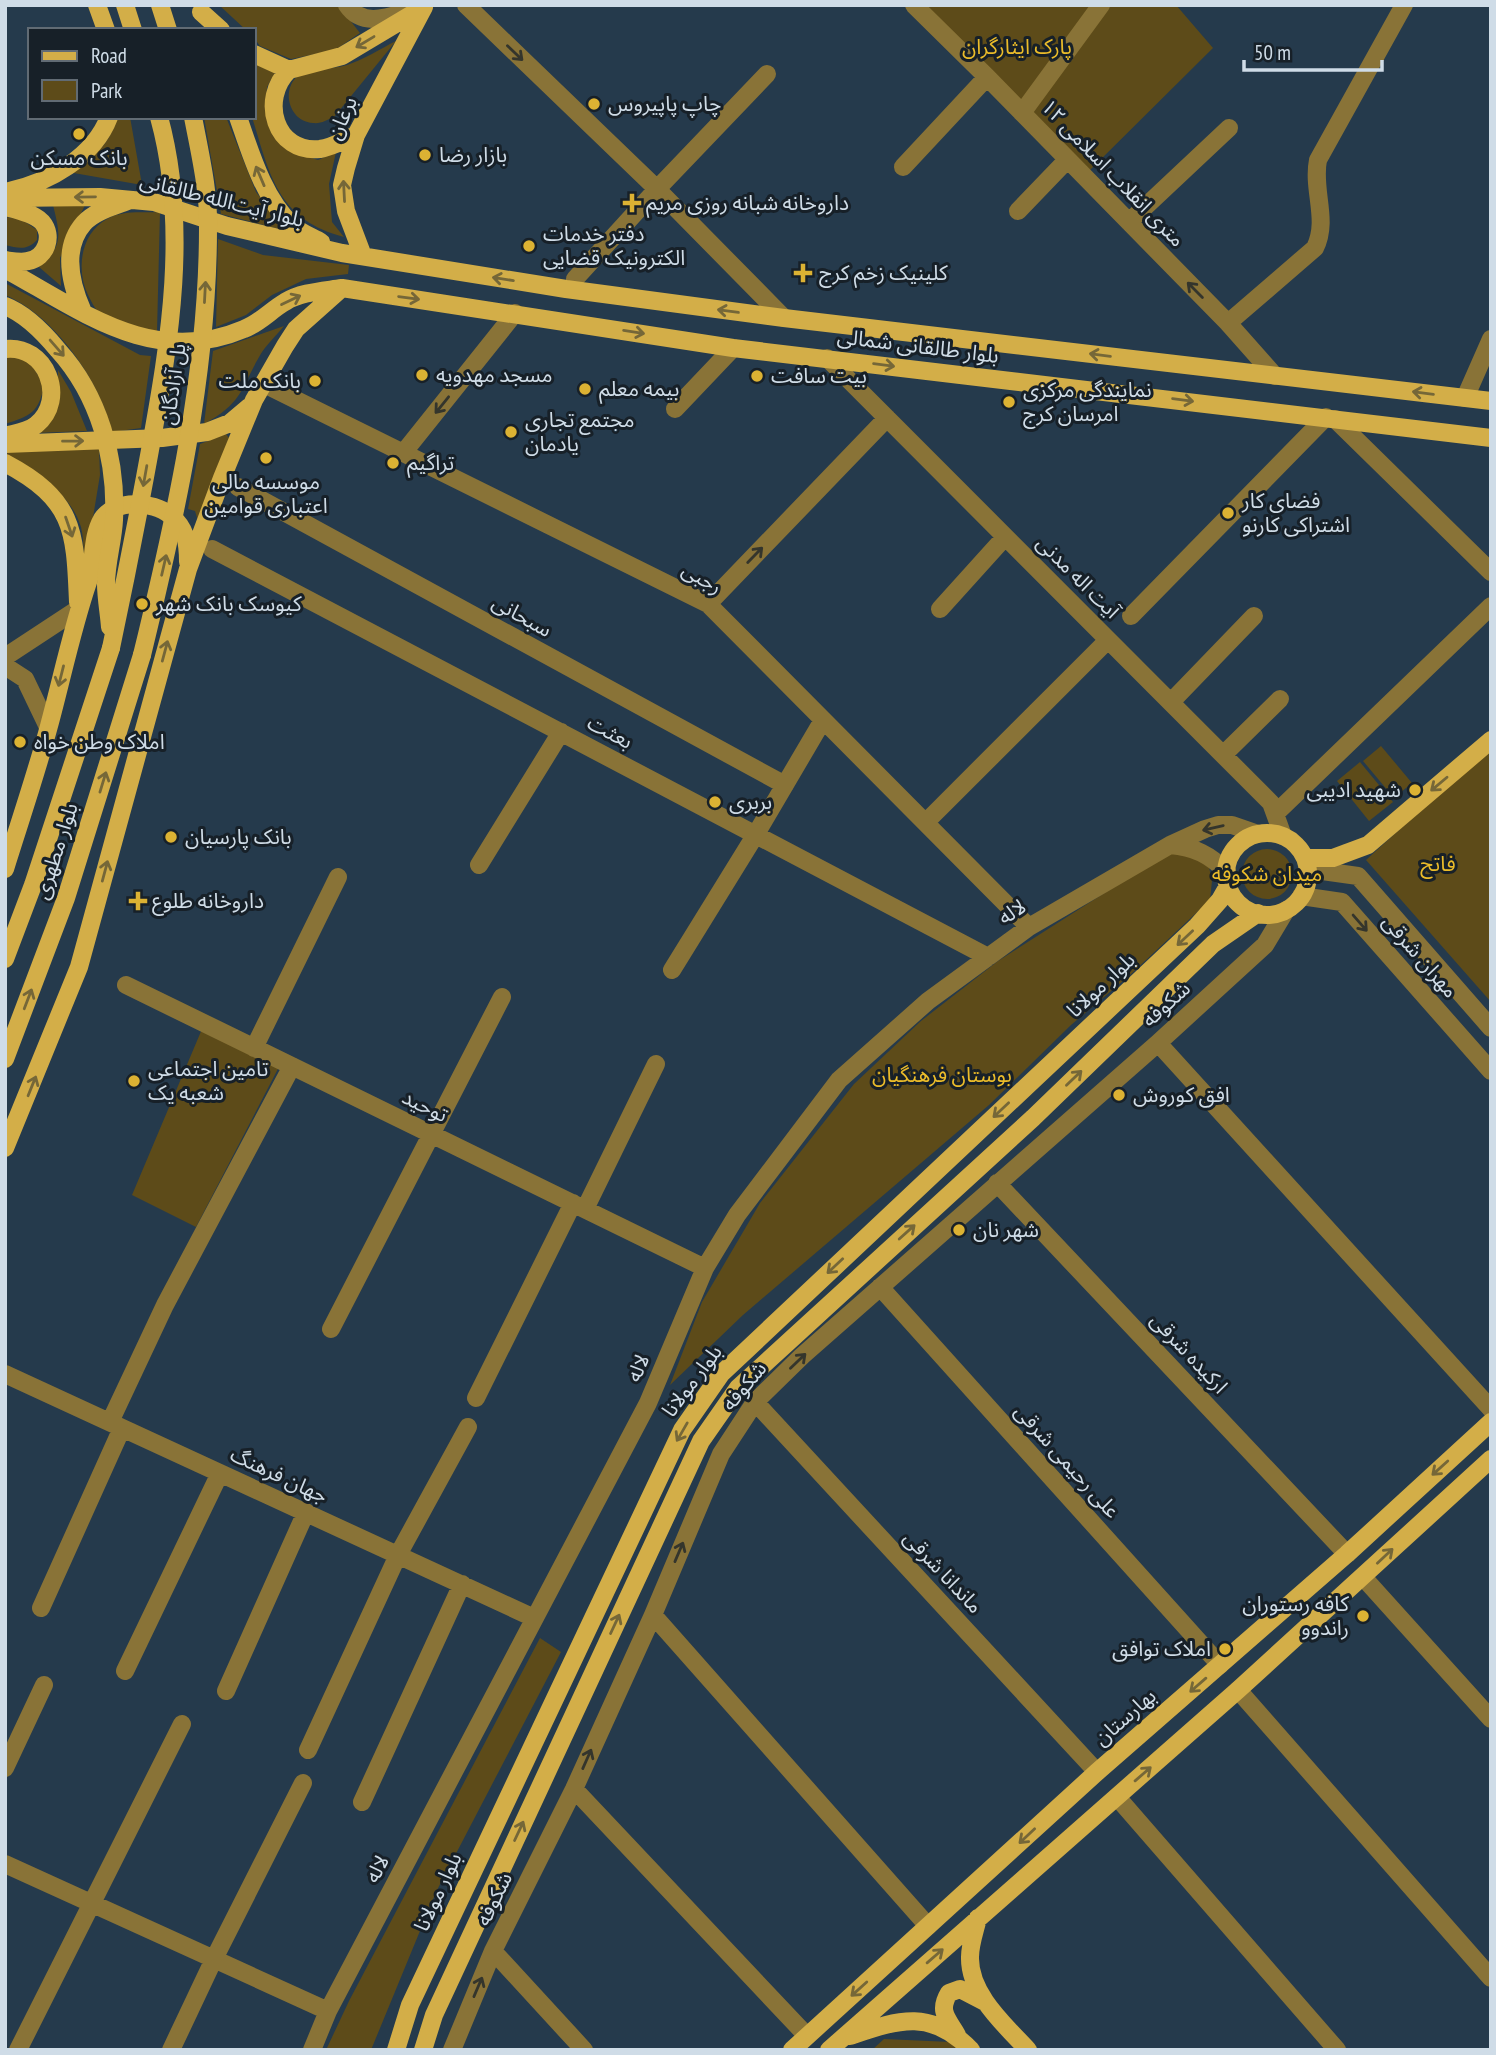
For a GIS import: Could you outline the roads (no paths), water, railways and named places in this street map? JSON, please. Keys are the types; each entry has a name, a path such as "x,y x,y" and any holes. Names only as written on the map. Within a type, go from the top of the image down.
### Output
{"main road":[{"path":"97,5 105,28"},
{"path":"125,5 132,28"},
{"path":"160,5 167,28"},
{"path":"356,135 320,149 303,147 283,134 273,110 274,94 280,79 289,70 342,56 424,6"},
{"name":"برغان","path":"363,256 346,211 342,185 356,135 424,6"},
{"path":"200,9 206,28"},
{"path":"200,9 219,28"},
{"path":"256,55 289,70"},
{"path":"5,192 30,187 70,165 93,144 108,119"},
{"name":"پل آزادگان","path":"111,648 134,542 162,385 173,284 171,181 159,119"},
{"name":"پل آزادگان","path":"142,655 167,555 194,405 203,336 209,226 204,177 193,119"},
{"path":"239,119 265,188 281,212 293,227 342,253"},
{"name":"بلوار آیت‌الله طالقانی","path":"5,198 100,197 154,202 227,226 342,253"},
{"path":"83,312 70,275 71,252 75,239 84,224 101,211 131,200"},
{"path":"5,207 34,216 44,224 48,240 44,252 38,258 27,261 5,260"},
{"name":"بلوار طالقانی شمالی","path":"342,253 566,289 784,318 1491,401"},
{"path":"5,268 114,328 148,340 192,343 246,329 285,302 303,295 342,288"},
{"path":"5,1149 79,967 188,569 222,478 254,400 276,360 296,329 342,288"},
{"name":"بلوار طالقانی شمالی","path":"342,288 733,348 1491,438"},
{"path":"5,306 16,310 65,357 81,380 102,427 113,478 114,520 106,583 111,648"},
{"path":"5,349 22,349 37,358 48,373 51,389 49,405 41,420 28,430 5,436"},
{"path":"5,444 162,438 207,432 243,414 254,400"},
{"path":"5,463 53,498 68,519 75,547 78,610"},
{"path":"5,869 48,727 78,610 90,578 96,535 103,517 126,503 148,505 168,513 184,528 188,545 188,569"},
{"name":"بلوار مطهری","path":"5,959 33,885 111,648"},
{"name":"بلوار مطهری","path":"5,1059 66,898 142,655"},
{"path":"1306,864 1333,858 1368,845 1491,740"},
{"path":"1273,833 1283,836 1300,849 1306,864 1308,879 1301,896 1286,910 1267,914 1250,911 1237,900 1228,879 1231,855 1249,837 1258,834 1273,833"},
{"name":"بلوار مولانا","path":"396,2050 410,2005 681,1430 721,1374 1197,926 1220,900 1228,879"},
{"name":"بلوار مولانا","path":"423,2050 433,2015 701,1441 738,1388 1033,1118 1213,944 1258,913"},
{"name":"بهارستان","path":"792,2050 1097,1772 1347,1554 1491,1422"},
{"path":"834,2045 1238,1690 1491,1459"},
{"path":"978,1918 970,1956 971,1971 985,2003"},
{"path":"971,2050 957,2035 943,2012 943,2003 949,1993 960,1989 985,2003 1028,2050"},
{"path":"834,2045 890,2022 910,2020 928,2022 957,2035"}],"street":[{"path":"347,5 352,12 365,19 379,20 424,6"},
{"path":"466,5 657,189 784,318"},
{"name":"۱۲ متری انقلاب اسلامی","path":"914,5 1228,323 1275,376"},
{"path":"1022,113 1101,5"},
{"path":"1228,323 1315,248 1322,235 1315,173 1318,160 1404,5"},
{"path":"575,279 767,75"},
{"path":"903,167 987,77"},
{"path":"1129,222 1229,128"},
{"path":"1018,211 1068,160"},
{"path":"404,452 515,313"},
{"path":"1465,398 1491,339"},
{"path":"675,410 733,348"},
{"name":"آیت اله مدنی","path":"827,358 1271,803 1283,836"},
{"name":"رجبی","path":"268,386 708,604 1029,927"},
{"path":"708,604 887,418"},
{"path":"1131,616 1331,418 1491,572"},
{"name":"سبحانی","path":"238,487 785,785"},
{"path":"940,609 1005,537"},
{"name":"بعثت","path":"212,549 988,957"},
{"path":"1275,814 1491,606"},
{"path":"5,657 78,610"},
{"path":"1171,702 1254,616"},
{"path":"926,822 1108,640"},
{"path":"5,666 24,679 48,727"},
{"path":"1223,755 1280,699"},
{"path":"672,970 756,835 823,720"},
{"path":"479,865 561,732"},
{"name":"لاله","path":"312,2050 328,2011 648,1403 705,1268 737,1215 839,1080 928,1001 1029,927 1170,845 1218,825 1231,825 1258,834"},
{"path":"1170,845 1188,846 1204,853 1228,879"},
{"name":"مهران شرقی","path":"1306,864 1358,876 1491,1028"},
{"path":"254,1048 338,877"},
{"name":"مهران شرقی","path":"1301,896 1342,902 1491,1071"},
{"name":"شکوفه","path":"452,2050 494,1951 573,1789 653,1615 721,1454 755,1402 880,1287 1158,1043 1265,945 1286,910"},
{"name":"توحید","path":"126,985 705,1268"},
{"path":"331,1329 502,997"},
{"path":"1158,1043 1491,1409"},
{"path":"476,1398 656,1065"},
{"path":"41,1608 165,1305 292,1066"},
{"name":"ارکیده شرقی","path":"997,1183 1347,1554"},
{"name":"علی رحیمی شرقی","path":"880,1287 1220,1665"},
{"name":"جهان فرهنگ","path":"5,1374 534,1618"},
{"name":"ماندانا شرقی","path":"755,1402 1097,1772"},
{"path":"308,1750 398,1555 468,1427"},
{"path":"125,1671 220,1473"},
{"path":"226,1690 306,1512"},
{"path":"1363,1577 1491,1719"},
{"path":"362,1802 462,1584"},
{"path":"653,1615 928,1926"},
{"path":"5,1769 44,1685"},
{"path":"1238,1690 1491,1978"},
{"path":"18,2050 182,1724"},
{"path":"171,2050 303,1783"},
{"path":"573,1789 807,2036"},
{"path":"1117,1797 1337,2050"},
{"path":"5,1864 328,2011"},
{"path":"494,1951 584,2050"}],"place":[{"name":"چاپ پاپیروس","path":"594,104"},
{"name":"بانک مسکن","path":"79,134"},
{"name":"بازار رضا","path":"425,155"},
{"name":"داروخانه شبانه روزی مریم","path":"632,203"},
{"name":"دفتر خدمات الکترونیک قضایی","path":"529,246"},
{"name":"کلینیک زخم کرج","path":"803,273"},
{"name":"مسجد مهدویه","path":"422,375"},
{"name":"بیت سافت","path":"757,376"},
{"name":"بانک ملت","path":"315,381"},
{"name":"بیمه معلم","path":"585,389"},
{"name":"نمایندگی مرکزی امرسان کرج","path":"1009,402"},
{"name":"مجتمع تجاری یادمان","path":"511,432"},
{"name":"موسسه مالی اعتباری قوامین","path":"266,458"},
{"name":"تراگیم","path":"393,463"},
{"name":"فضای کار اشتراکی کارنو","path":"1228,513"},
{"name":"کیوسک بانک شهر","path":"142,604"},
{"name":"املاک وطن خواه","path":"20,742"},
{"name":"شهید ادیبی","path":"1415,790"},
{"name":"بربری","path":"715,802"},
{"name":"بانک پارسیان","path":"171,837"},
{"name":"داروخانه طلوع","path":"138,901"},
{"name":"تامین اجتماعی شعبه یک","path":"134,1081"},
{"name":"افق کوروش","path":"1119,1095"},
{"name":"شهر نان","path":"959,1230"},
{"name":"کافه رستوران راندوو","path":"1363,1616"},
{"name":"املاک توافق","path":"1225,1649"}],"park label":[{"name":"پارک ایثارگران","path":"1017,47"},
{"name":"فاتح","path":"1438,864"},
{"name":"میدان شکوفه","path":"1267,874"},
{"name":"بوستان فرهنگیان","path":"942,1075"}]}
